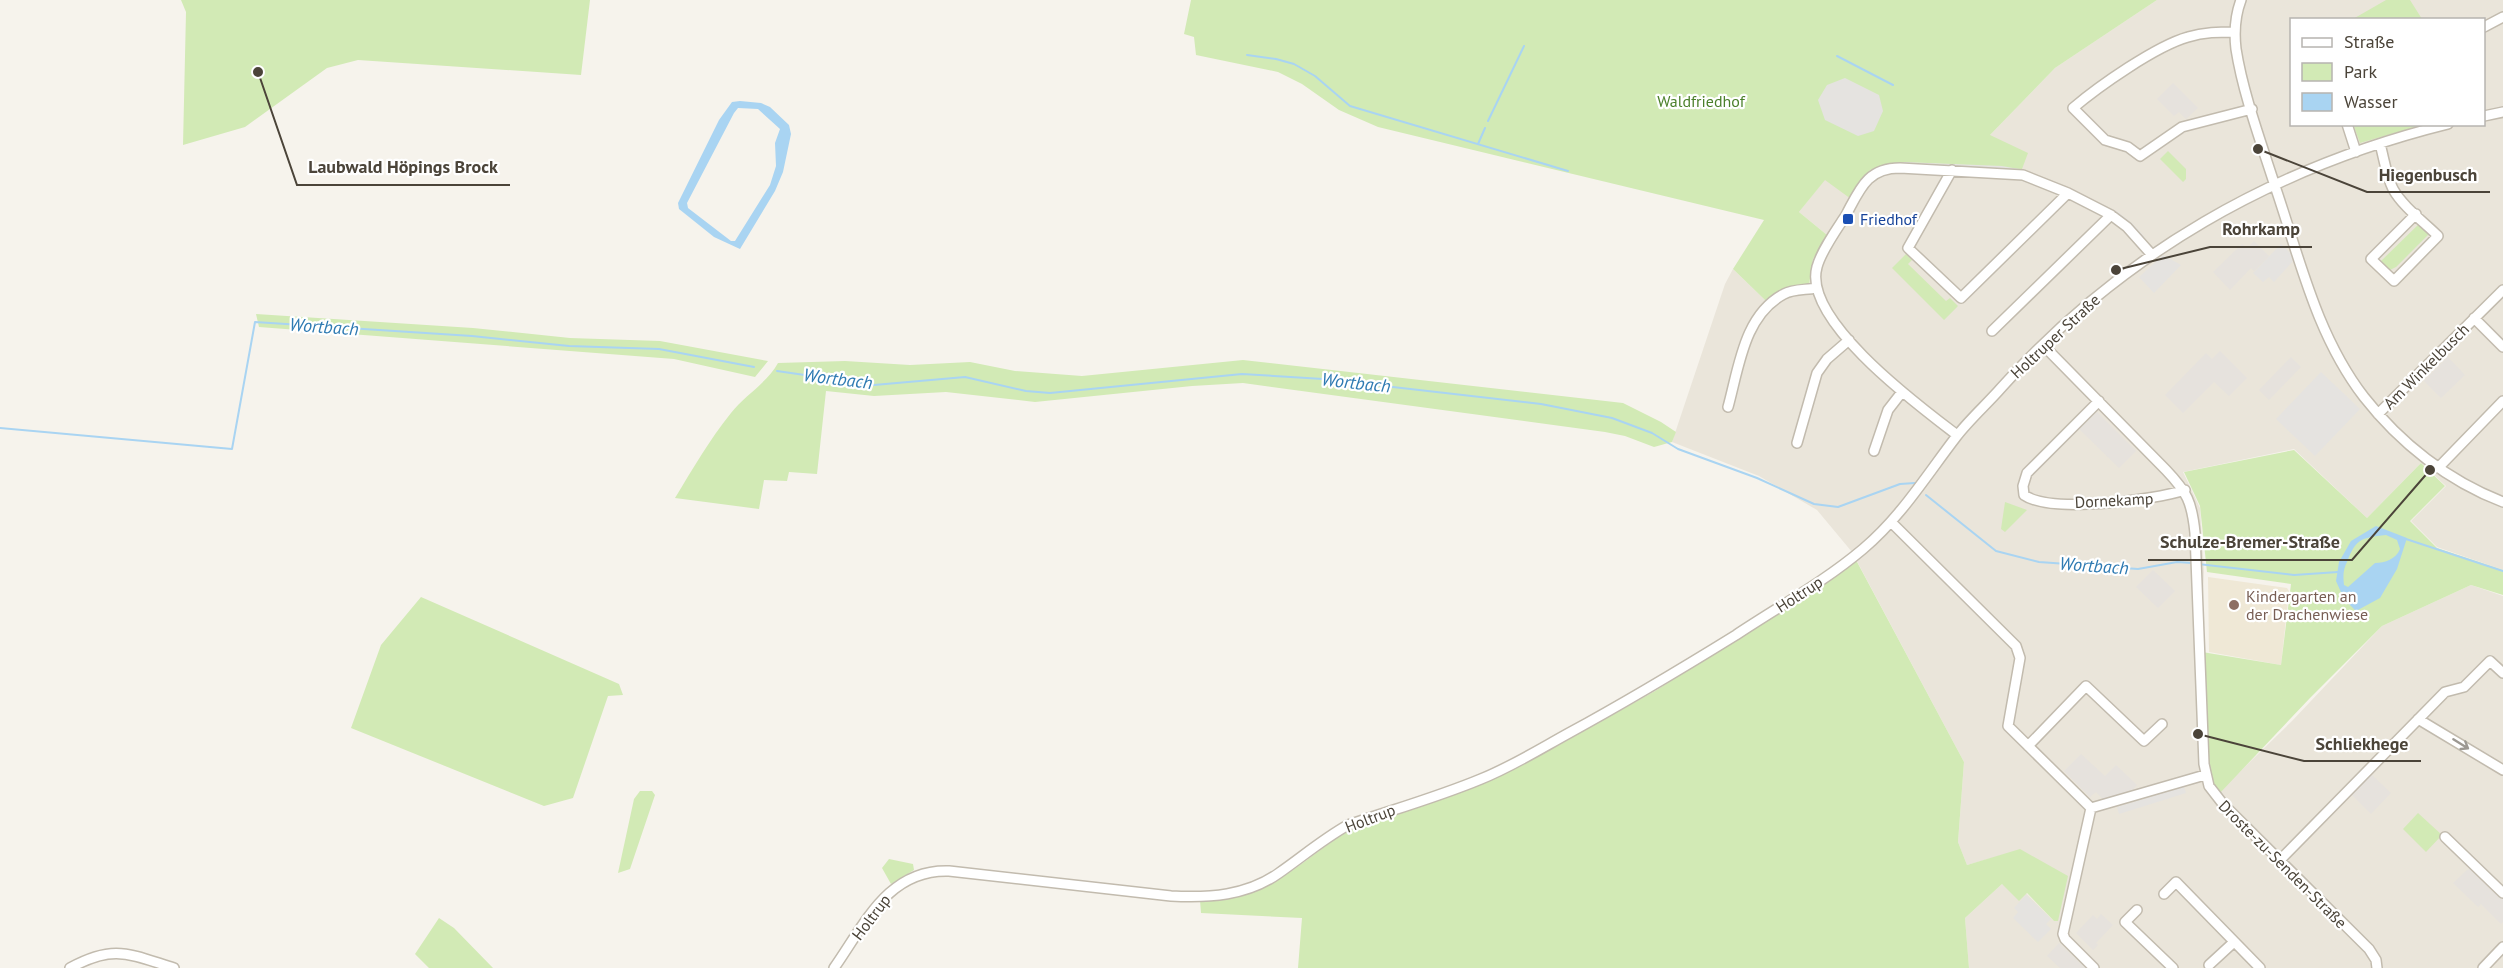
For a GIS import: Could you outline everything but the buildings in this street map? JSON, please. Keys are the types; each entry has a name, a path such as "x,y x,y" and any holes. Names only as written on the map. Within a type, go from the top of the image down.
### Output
{"street":[{"path":"2241,0 2236,17 2236,50 2275,183 2327,336 2351,379 2395,433 2438,468 2470,487 2503,502"},
{"path":"2485,26 2503,17"},
{"path":"2235,32 2205,33 2167,44 2090,94 2073,108 2105,140 2127,147 2140,156 2182,127 2252,109"},
{"path":"2485,116 2503,112"},
{"path":"2348,126 2356,152"},
{"name":"Holtruper Straße","path":"1892,522 1957,435 2043,345 2093,298 2152,255 2229,207 2275,183 2356,152 2441,126"},
{"path":"2380,144 2392,187 2398,197 2416,214 2438,236 2394,281 2371,259 2416,214"},
{"path":"1957,435 1902,392 1849,340 1822,306 1816,288 1817,267 1858,194 1873,174 1889,168 2024,175 2068,193 2111,215 2127,226 2152,255"},
{"path":"1952,170 1908,248 1961,298 2068,193"},
{"path":"1992,331 2111,215"},
{"path":"1728,407 1750,327 1767,306 1785,293 1816,288"},
{"name":"Am Winkelbusch","path":"2378,414 2503,290"},
{"name":"Am Winkelbusch","path":"2474,318 2503,347"},
{"path":"1797,444 1817,373 1827,359 1849,340"},
{"name":"Droste-zu-Senden-Straße","path":"2043,345 2185,490 2193,514 2205,776 2209,786 2223,804 2369,949 2376,960 2377,968"},
{"path":"1874,451 1888,410 1902,392"},
{"name":"Dornekamp","path":"2099,401 2027,473 2023,486 2024,495 2035,500 2085,504 2162,497 2185,490"},
{"path":"2438,468 2503,401"},
{"path":"1892,522 2016,646 2020,658 2007,722 2011,729 2091,808"},
{"name":"Holtrup","path":"834,968 884,897 900,883 927,872 949,871 1199,898 1229,894 1254,886 1277,874 1348,825 1480,779 1521,760 1653,687 1831,573 1863,549 1892,522"},
{"path":"2280,860 2445,692 2464,687 2490,661 2503,673"},
{"path":"2028,746 2086,686 2144,741 2162,724"},
{"path":"2418,719 2503,770"},
{"path":"2091,808 2205,776"},
{"path":"2091,808 2063,934 2094,968"},
{"path":"2445,837 2503,893"},
{"path":"2164,894 2175,882 2260,968"},
{"path":"2137,910 2125,921 2173,968"},
{"path":"2209,965 2234,942"},
{"path":"2483,968 2503,947"},
{"path":"70,968 92,957 114,953 132,955 174,968"}],"shaded area":[{"path":"2157,0 2503,0 2503,570 2437,547 2411,521 2446,486 2421,463 2367,518 2294,449 2183,472 2200,508 2204,572 2201,650 2219,792 2292,721 2382,626 2471,585 2503,596 2503,968 1969,968 1965,918 2002,884 2026,893 2054,921 2020,850 1967,865 1958,842 1964,762 1852,552 1817,510 1759,476 1672,442 1725,284 1733,269 1766,301 1779,291 1809,285 1813,259 1827,235 1799,212 1825,179 1870,170 1891,163 2022,169 1989,136 2055,68"},
{"path":"1845,78 1879,95 1883,111 1874,131 1858,136 1825,120 1818,100 1827,85"},
{"path":"2173,83 2198,108 2186,119 2179,112 2174,116 2157,99"},
{"path":"1904,162 2002,166 2024,170 2118,212 2132,223 2144,239 2115,213 2016,171 1985,167 1901,165"},
{"path":"2254,241 2269,256 2254,271 2251,268 2230,290 2213,272 2242,244 2247,248"},
{"path":"2281,244 2291,254 2293,261 2274,282 2269,277 2263,282 2253,273"},
{"path":"2163,255 2181,265 2154,293 2139,277"},
{"path":"2220,351 2247,378 2229,396 2214,382 2183,413 2165,395 2206,353 2212,359"},
{"path":"2291,357 2301,367 2269,400 2259,390"},
{"path":"2448,357 2465,375 2441,398 2424,381"},
{"path":"2321,372 2360,409 2315,456 2276,419"},
{"path":"2097,412 2136,451 2119,468 2079,429"},
{"path":"2153,570 2175,591 2158,608 2136,587"},
{"path":"2208,577 2287,588 2289,591 2281,665 2209,652"},
{"path":"2081,754 2105,776 2116,765 2137,785 2132,791 2103,799 2096,792 2090,797 2064,771"},
{"path":"2370,773 2391,793 2371,814 2350,793"},
{"path":"2184,787 2186,793 2119,814 2117,807"},
{"path":"2470,869 2494,893 2503,884 2503,922 2501,924 2481,904 2478,907 2453,883"},
{"path":"2026,895 2051,919 2046,924 2051,929 2038,942 2013,918 2018,912 2014,908"},
{"path":"2101,914 2113,925 2096,943 2098,945 2093,950 2076,933 2093,915 2097,919"},
{"path":"2059,943 2085,968 2060,968 2047,956"}],"green space":[{"path":"181,0 590,0 581,75 358,60 327,68 245,127 183,145 186,12"},
{"name":"Waldfriedhof","path":"1191,0 2157,0 2055,68 1990,135 2028,153 2022,169 1891,163 1870,170 1851,199 1825,180 1799,212 1827,235 1813,259 1809,285 1779,291 1766,301 1733,269 1764,220 1378,127 1339,110 1302,84 1278,72 1196,55 1194,37 1184,34"},
{"path":"2386,0 2410,0 2421,18 2355,18"},
{"path":"2354,126 2419,126 2360,143"},
{"path":"2168,151 2186,169 2186,179 2183,182 2160,159"},
{"path":"2421,222 2431,232 2396,267 2388,271 2381,261"},
{"path":"1906,254 1912,260 1908,264 1946,301 1950,298 1958,306 1944,320 1892,268"},
{"path":"256,314 473,328 570,338 660,341 768,361 755,377 674,359 259,327"},
{"path":"1243,360 1623,403 1676,432 1672,442 1654,447 1625,436 1605,432 1243,383 1035,402 946,392 874,396 826,391 817,474 789,472 787,481 764,480 759,509 675,498 723,423 768,377 778,363 845,361 910,365 970,362 1015,371 1082,376"},
{"path":"2294,450 2367,518 2421,463 2445,486 2410,521 2437,548 2503,570 2503,595 2471,585 2382,626 2220,793 2208,777 2202,652 2281,665 2291,584 2207,572 2200,506 2184,472"},
{"path":"2005,502 2027,510 2005,532 2001,529"},
{"path":"1856,560 1964,762 1958,842 1967,865 2020,849 2068,876 2058,921 2054,921 2027,893 2019,901 2002,884 1965,918 1969,968 1298,968 1302,918 1201,913 1200,900 1241,894 1271,883 1350,830 1481,784 1523,765 1655,691 1801,599"},
{"path":"421,597 619,684 623,695 608,696 573,798 544,806 351,728 381,645"},
{"path":"640,791 652,791 655,795 630,869 618,873 634,799"},
{"path":"2418,813 2442,835 2426,852 2403,829"},
{"path":"889,859 913,864 914,870 891,884 882,868"},
{"path":"439,918 454,928 493,968 429,968 415,954"}],"water":[{"path":"732,102 761,103 770,107 789,125 791,134 783,172 775,191 740,249 714,237 679,209 678,203 719,120","holes":["738,108 758,109 780,129 775,143 776,166 770,185 735,241 731,241 688,208 687,203 734,113"]},
{"path":"2376,526 2407,538 2397,569 2380,598 2356,611 2344,599 2336,581 2339,562 2351,541","holes":["2386,535 2397,540 2400,549 2393,558 2375,563 2348,587 2344,585 2346,565 2356,544 2370,537"]}],"waterway":[{"path":"1488,121 1524,46"},
{"path":"1247,55 1294,64 1315,76 1350,106 1568,171"},
{"path":"1837,56 1893,85"},
{"path":"1478,144 1485,128"},
{"name":"Wortbach","path":"0,428 232,449 255,322 472,336 569,346 659,349 754,367"},
{"name":"Wortbach","path":"777,371 874,385 965,377 1026,391 1050,393 1242,374 1323,379 1541,404 1612,418 1652,433 1678,449 1757,478 1814,504 1838,507 1900,484 1915,483"},
{"name":"Wortbach","path":"1926,495 1996,551 2039,562 2138,569 2177,562 2192,563"},
{"name":"Wortbach","path":"2406,539 2503,571"},
{"name":"Wortbach","path":"2198,564 2294,575 2338,572"}],"place":[{"name":"Laubwald Höpings Brock","path":"258,72"},
{"name":"Hiegenbusch","path":"2258,149"},
{"name":"Friedhof","path":"1848,219"},
{"name":"Rohrkamp","path":"2116,270"},
{"name":"Schulze-Bremer-Straße","path":"2430,470"},
{"name":"Kindergarten an der Drachenwiese","path":"2234,605"},
{"name":"Schliekhege","path":"2198,734"}]}
